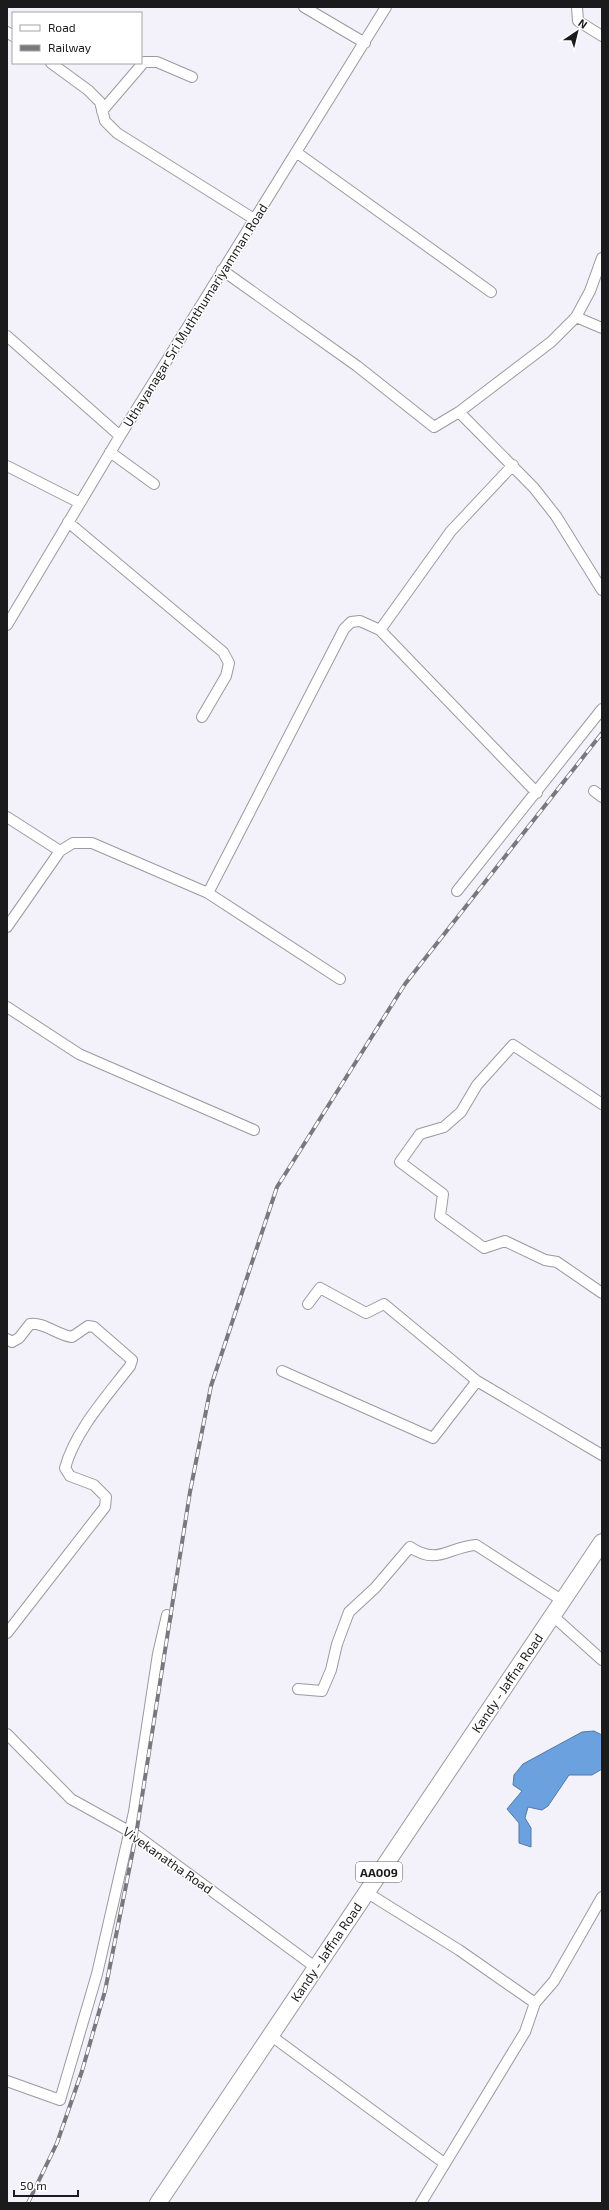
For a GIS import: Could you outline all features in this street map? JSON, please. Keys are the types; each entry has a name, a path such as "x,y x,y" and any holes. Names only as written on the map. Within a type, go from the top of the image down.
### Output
{"highway":[{"name":"Kandy - Jaffna Road","path":"158,2203 315,1967 602,1542"}],"street":[{"path":"304,7 365,43"},
{"name":"Uthayanagar Sri Muththumariyamman Road","path":"7,625 110,452 386,7"},
{"path":"577,7 578,22 602,36"},
{"path":"102,111 144,62 157,62 192,77"},
{"path":"52,64 88,90 100,102 105,120 117,133 254,219"},
{"path":"296,152 491,292"},
{"path":"222,270 357,366 434,427 459,412 551,342 576,317 590,291 602,258"},
{"path":"576,317 602,328"},
{"path":"7,336 120,436"},
{"path":"459,412 513,466 556,516 602,590"},
{"path":"110,452 154,484"},
{"path":"7,466 80,503"},
{"path":"380,630 451,531 513,466"},
{"path":"68,522 223,652 229,663 226,676 202,717"},
{"path":"208,893 344,629 351,622 360,621 380,630 537,793"},
{"path":"457,891 537,793 602,709"},
{"path":"7,817 60,851"},
{"path":"7,927 60,851 73,843 92,843 208,893 340,979"},
{"path":"7,1007 78,1054 254,1130"},
{"path":"602,1104 513,1045 477,1085 461,1112 444,1127 420,1134 400,1162 443,1194 440,1216 484,1248 504,1241 545,1260 558,1262 602,1293"},
{"path":"308,1304 320,1288 366,1313 384,1304 477,1381 602,1455"},
{"path":"7,1339 12,1342 19,1338 30,1324 37,1323 62,1335 72,1337 83,1328 88,1326 94,1327 132,1360 130,1366 93,1415 68,1458 65,1468 70,1476 94,1486 106,1497 105,1507 7,1633"},
{"path":"282,1371 433,1438 477,1381"},
{"path":"298,1689 322,1692 331,1670 336,1644 349,1612 375,1588 410,1547 419,1553 432,1556 449,1553 463,1546 476,1545 563,1601"},
{"path":"7,2082 60,2100 97,1974 134,1812 158,1654 167,1615"},
{"path":"553,1616 602,1660"},
{"name":"Vivekanatha Road","path":"7,1734 71,1799 129,1832 315,1967"},
{"path":"366,1892 459,1950 535,2003"},
{"path":"421,2203 525,2032 535,2003 554,1981 602,1897"},
{"path":"270,2035 444,2163"}],"water":[{"path":"594,1731 602,1735 602,1769 592,1775 569,1775 548,1806 542,1810 528,1807 525,1818 531,1828 531,1847 519,1843 519,1823 507,1809 522,1791 513,1785 514,1775 523,1764 582,1732"}],"railway":[{"path":"28,2203 57,2143 82,2071 105,1991 136,1835 190,1492 211,1386 277,1187 405,984 602,733"}]}
